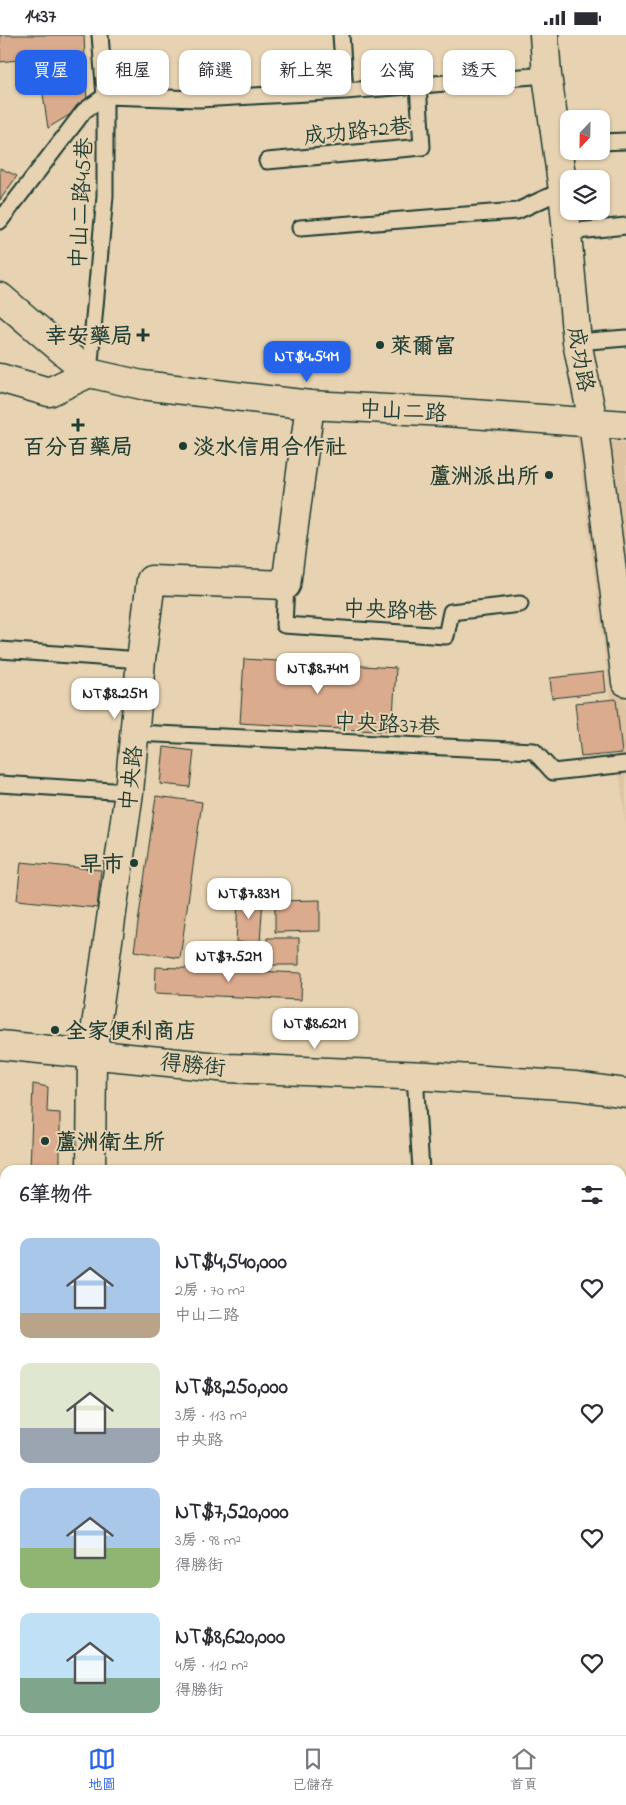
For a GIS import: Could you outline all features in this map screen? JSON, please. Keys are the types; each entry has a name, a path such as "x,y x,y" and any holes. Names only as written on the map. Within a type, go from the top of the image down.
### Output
{"street":[{"name":"成功路","path":"544,35 547,75 560,134"},
{"name":"成功路","path":"566,220 577,343 593,422 626,681"},
{"name":"中山二路","path":"0,297 89,373 142,385 310,405 445,412 626,425"},
{"path":"0,379 49,392 89,373"},
{"path":"286,585 310,405"},
{"name":"中央路","path":"92,1165 92,1054 130,792 141,660 151,580 286,585"},
{"name":"得勝街","path":"0,1045 228,1068 415,1075 576,1086 626,1093"}],"lane":[{"name":"中山二路45巷","path":"89,373 106,196 105,96 100,35"},
{"name":"成功路72巷","path":"341,35 342,50"},
{"path":"433,84 547,75"},
{"path":"0,221 84,111 105,96 199,99 272,95"},
{"name":"成功路72巷","path":"267,161 422,147 419,95"},
{"path":"610,142 626,141"},
{"path":"300,228 517,211 560,191"},
{"path":"567,232 626,226"},
{"path":"577,343 626,338"},
{"name":"中央路9巷","path":"286,585 284,625 446,635 452,612 520,604"},
{"path":"0,650 141,660"},
{"name":"中央路37巷","path":"135,733 534,751 553,772 626,764"},
{"path":"0,785 130,792"},
{"path":"415,1075 421,1165"}],"shaded area":[{"path":"577,438 626,443 626,825 602,636"}],"building":[{"path":"0,35 84,35 85,50 15,50 15,60 0,62"},
{"path":"43,95 87,95 87,104 48,128"},
{"path":"0,168 17,176 0,200"},
{"path":"244,659 396,668 392,732 240,723"},
{"path":"604,672 606,692 552,698 550,678"},
{"path":"616,699 622,753 581,757 575,703"},
{"path":"164,747 194,751 190,787 160,784"},
{"path":"156,796 202,802 180,958 134,951"},
{"path":"21,862 101,870 97,908 17,900"},
{"path":"238,897 263,898 260,943 236,942"},
{"path":"320,900 320,931 275,932 275,901"},
{"path":"267,938 299,938 299,965 267,965"},
{"path":"156,967 302,973 301,1000 155,993"},
{"name":"蘆洲衛生所","path":"33,1084 48,1087 47,1112 60,1113 60,1165 30,1165"}],"place":[{"name":"幸安藥局","path":"143,335"},
{"name":"萊爾富","path":"380,345"},
{"name":"百分百藥局","path":"78,425"},
{"name":"淡水信用合作社","path":"183,446"},
{"name":"蘆洲派出所","path":"549,475"},
{"name":"早市","path":"134,863"},
{"name":"全家便利商店","path":"55,1030"},
{"name":"蘆洲衛生所","path":"45,1141"}]}
